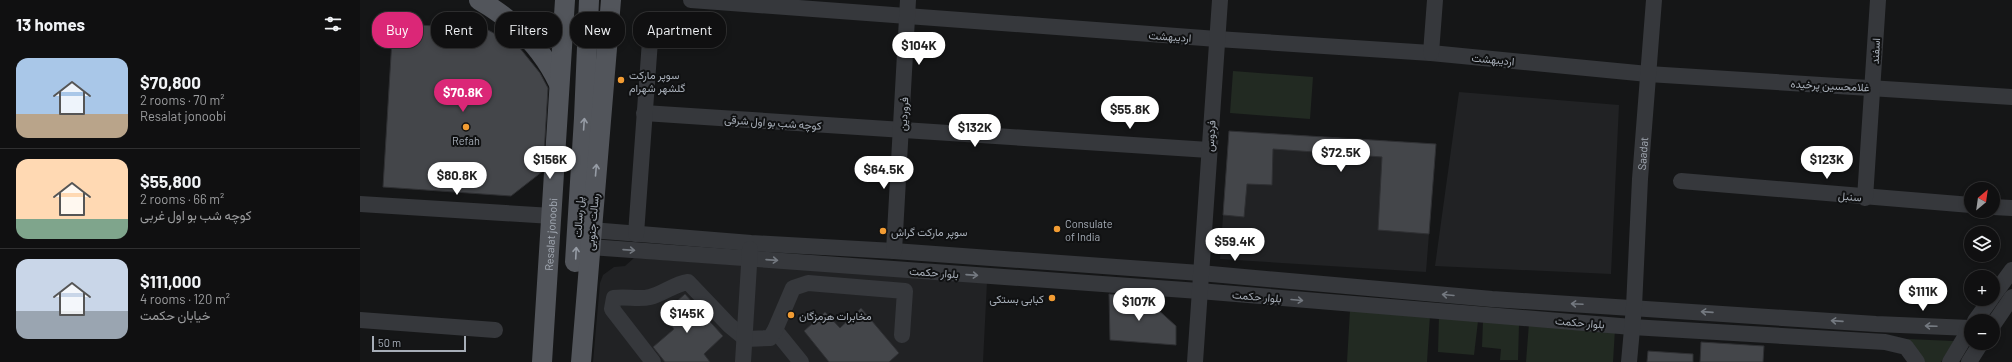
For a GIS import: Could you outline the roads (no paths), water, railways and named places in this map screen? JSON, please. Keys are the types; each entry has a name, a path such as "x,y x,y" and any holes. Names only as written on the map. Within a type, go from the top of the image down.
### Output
{"main road":[{"path":"479,0 504,17 533,43 545,58 559,84"},
{"name":"پل رسالت","path":"568,362 584,118 589,0"},
{"name":"رسالت جنوبی","path":"580,362 611,3"},
{"name":"Resalat jonoobi","path":"542,362 559,84 568,4"},
{"name":"پل رسالت","path":"554,362 568,4"}],"street":[{"name":"اردیبهشت","path":"691,0 908,8 1217,39 1431,53 1648,74"},
{"name":"فردوس","path":"1195,362 1220,0"},
{"path":"1431,53 1435,0"},
{"name":"Saadat","path":"1629,362 1634,307 1640,179 1654,0"},
{"name":"اسفند","path":"1865,198 1878,0"},
{"name":"فروردین","path":"894,251 908,8"},
{"path":"636,234 649,48"},
{"name":"غلامحسین پرخیده","path":"1648,74 1873,87 2012,97"},
{"name":"کوچه شب بو اول شرقی","path":"644,113 1049,138 1209,150"},
{"name":"سنبل","path":"1681,181 1865,198 1964,205"},
{"path":"360,204 552,216"},
{"path":"2000,207 2012,208"},
{"name":"بلوار حکمت","path":"590,238 636,234 750,251 894,251 1200,273 1492,299 1634,307 1876,324 1964,325"},
{"name":"بلوار حکمت","path":"590,238 1632,327 1885,342 1906,347 1917,362"},
{"path":"744,362 750,251"},
{"path":"2000,286 2012,270"},
{"path":"653,362 612,308 614,298 625,296 649,298 680,283 688,282 729,325 746,339 770,338 793,288 808,283 905,291 902,335"},
{"path":"2000,315 2012,297"},
{"path":"360,320 495,330"},
{"path":"775,330 802,362"},
{"path":"1950,362 1964,338"},
{"path":"1969,362 1977,350"}],"place":[{"name":"سوپر مارکت گلشهر شهرام","path":"621,80"},
{"name":"Refah","path":"466,127"},
{"name":"Consulate of India","path":"1057,229"},
{"name":"سوپر مارکت گراش","path":"883,231"},
{"name":"کبابی بستکی","path":"1052,298"},
{"name":"مخابرات هرمزگان","path":"791,315"}]}
